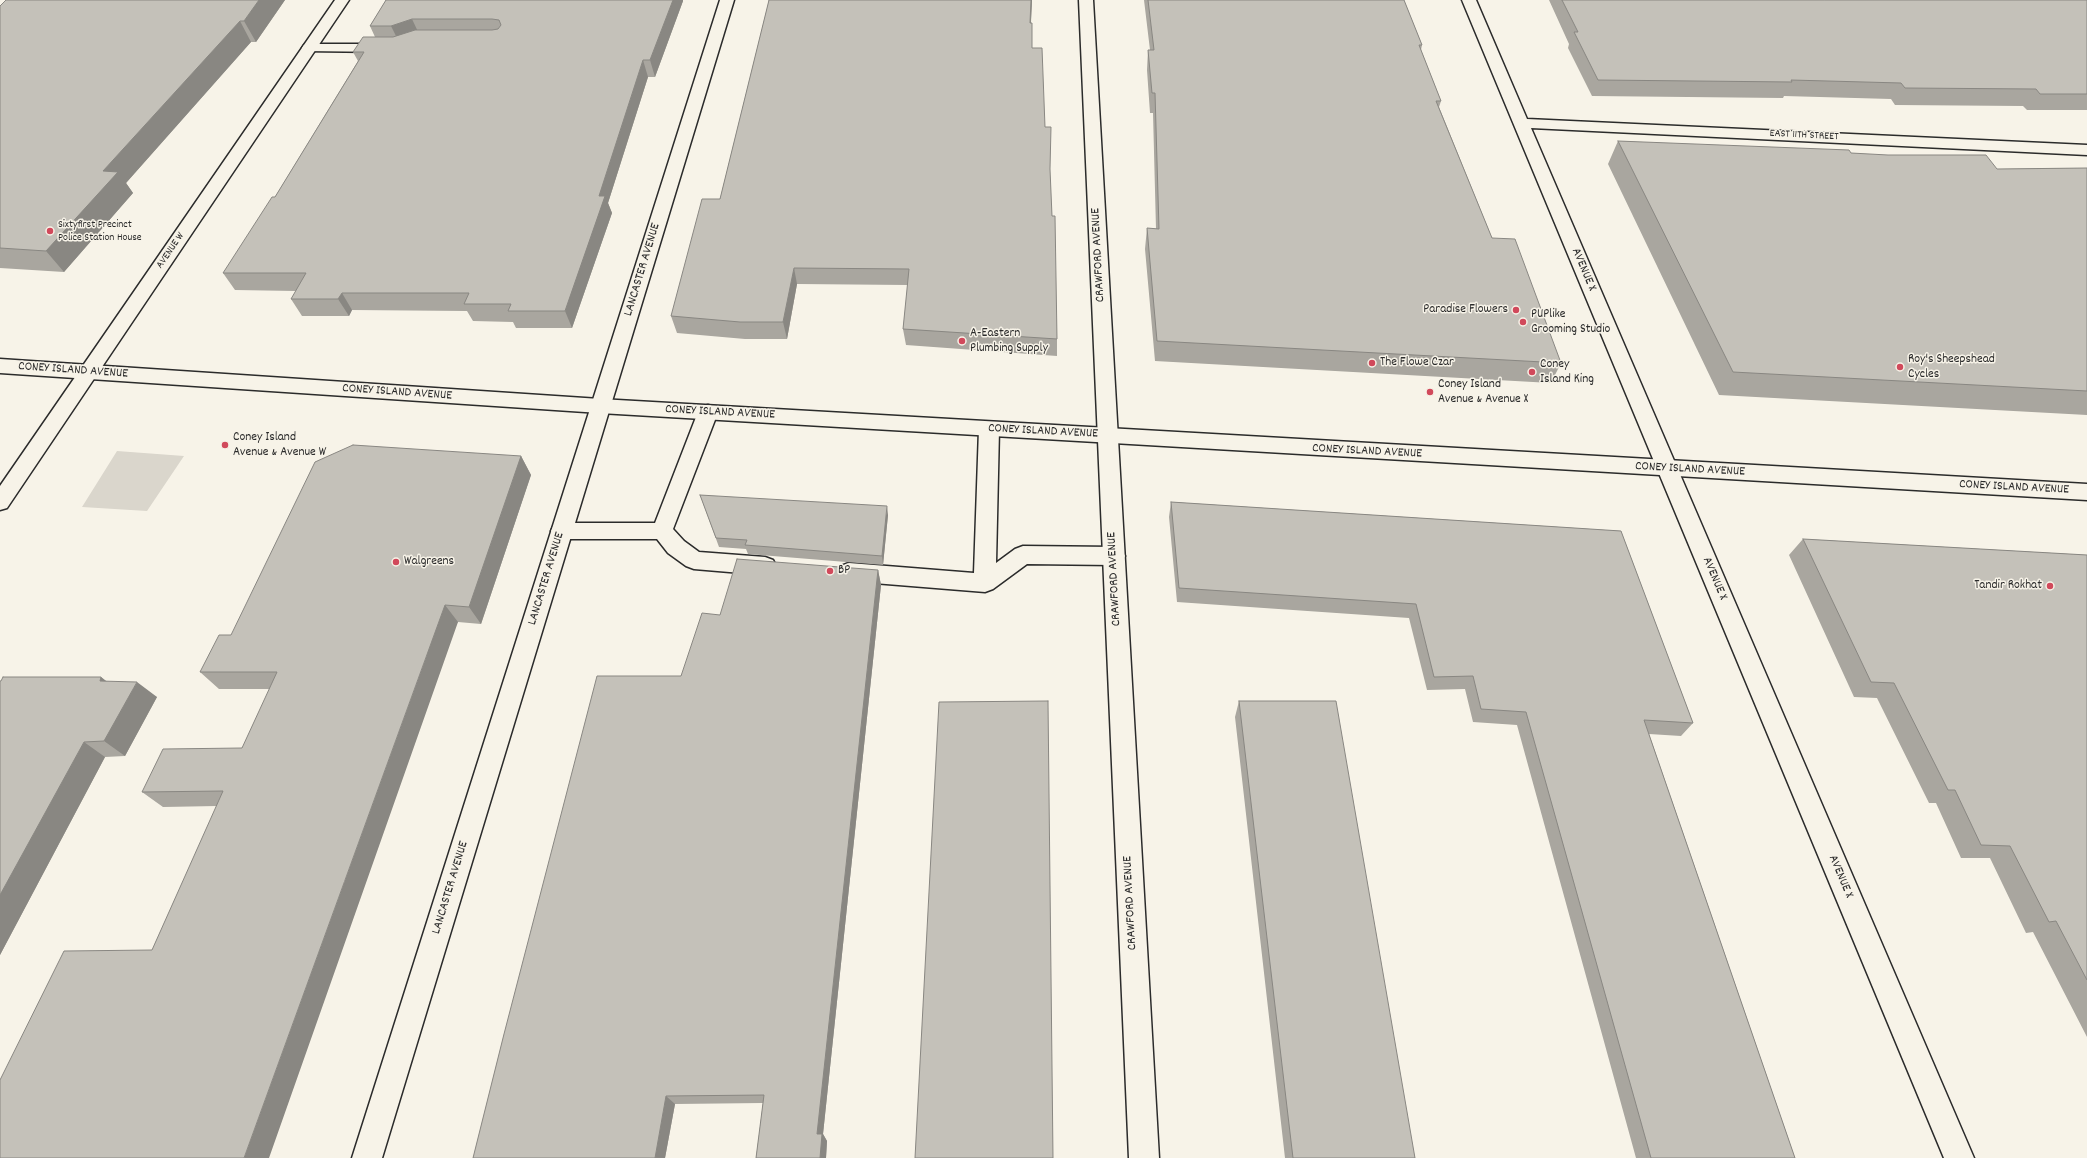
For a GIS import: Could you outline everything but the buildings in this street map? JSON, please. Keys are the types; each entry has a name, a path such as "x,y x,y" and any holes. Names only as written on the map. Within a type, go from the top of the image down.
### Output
{"street":[{"name":"AVENUE W","path":"0,502 342,0"},
{"name":"LANCASTER AVENUE","path":"367,1158 727,0"},
{"name":"CRAWFORD AVENUE","path":"1086,0 1144,1158"},
{"name":"AVENUE X","path":"1469,0 1959,1158"},
{"path":"309,48 401,48"},
{"name":"EAST 11TH STREET","path":"1521,123 2087,150"},
{"name":"CONEY ISLAND AVENUE","path":"0,366 600,406 1667,469 2087,492"},
{"path":"662,531 708,412"},
{"path":"985,583 989,429"},
{"path":"562,531 662,531 676,547 694,560 788,567"},
{"path":"828,570 985,583 1023,555 1114,556"}],"shaded area":[{"path":"117,451 184,456 147,511 82,507"}],"place":[{"name":"Sixtyfirst Precinct Police Station House","path":"50,231"},
{"name":"Paradise Flowers","path":"1516,310"},
{"name":"PUPlike Grooming Studio","path":"1523,322"},
{"name":"A-Eastern Plumbing Supply","path":"962,341"},
{"name":"The Flowe Czar","path":"1372,363"},
{"name":"Roy's Sheepshead Cycles","path":"1900,367"},
{"name":"Coney Island King","path":"1532,372"},
{"name":"Coney Island Avenue & Avenue X","path":"1430,392"},
{"name":"Coney Island Avenue & Avenue W","path":"225,445"},
{"name":"Walgreens","path":"396,562"},
{"name":"BP","path":"830,571"},
{"name":"Tandir Rokhat","path":"2050,586"}]}
